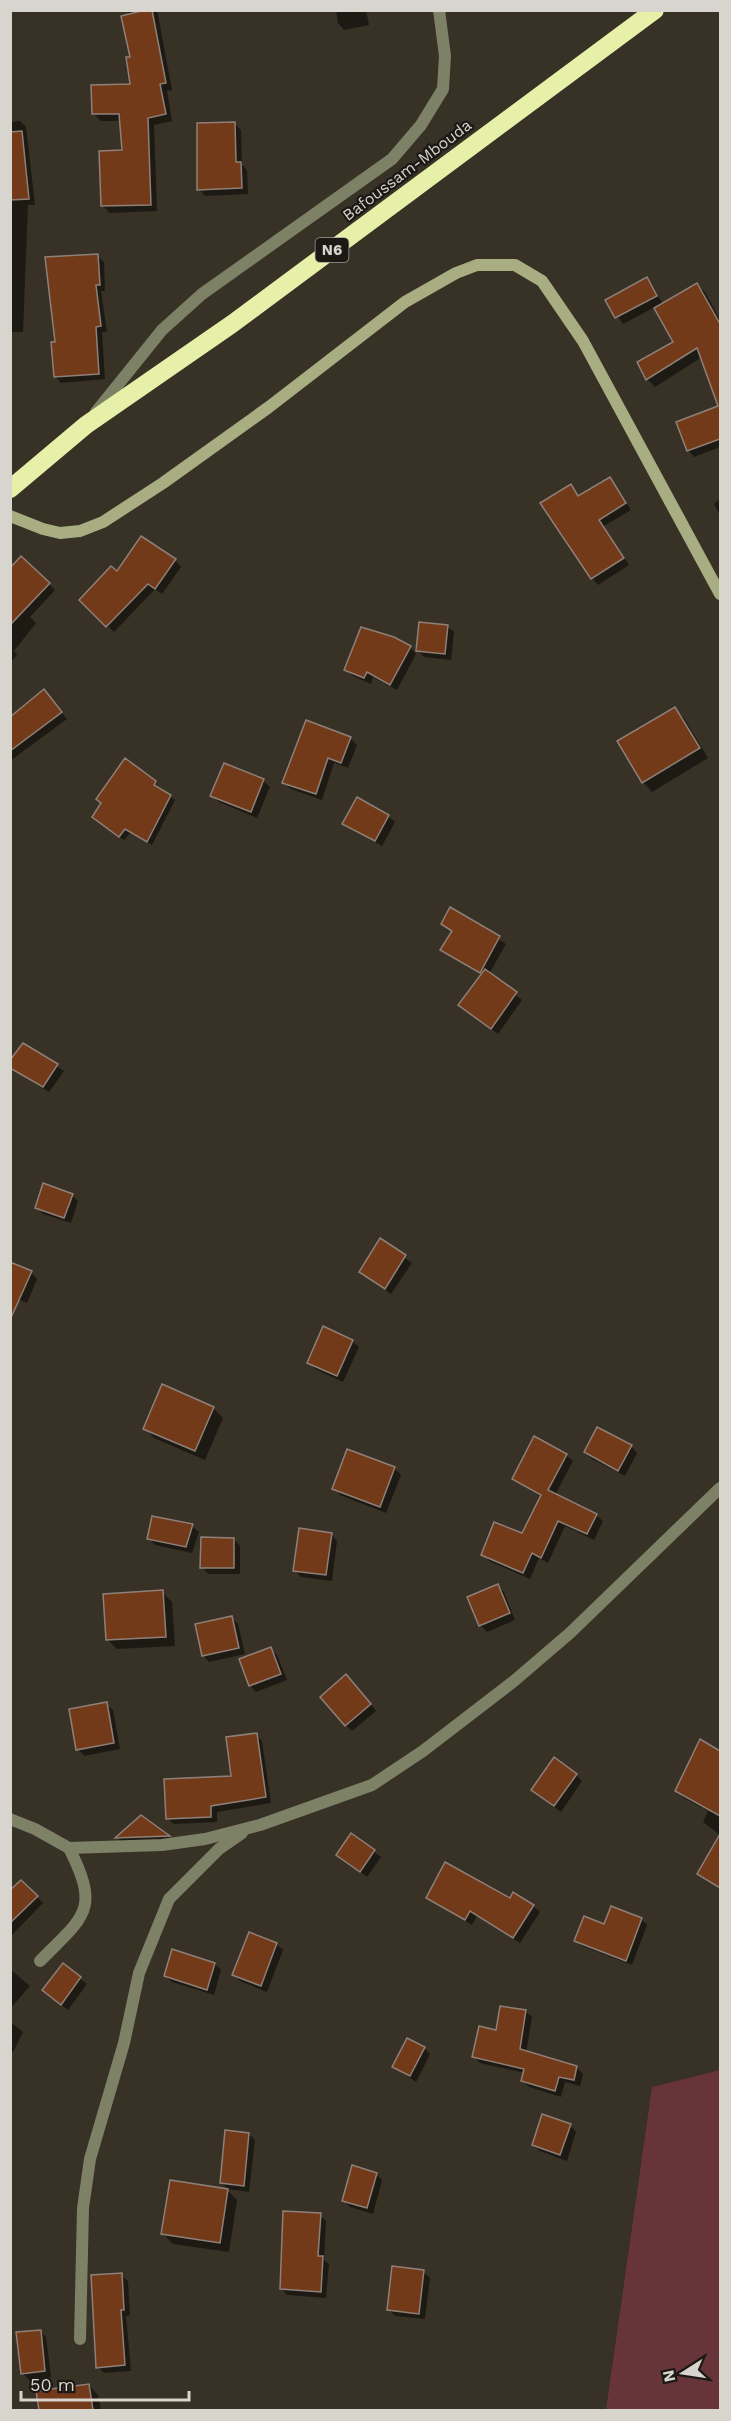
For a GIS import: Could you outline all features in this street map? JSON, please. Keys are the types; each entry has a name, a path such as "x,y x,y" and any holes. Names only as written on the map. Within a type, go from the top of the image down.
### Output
{"highway":[{"name":"Bafoussam-Mbouda","path":"10,489 86,425 232,324 655,10"}],"street":[{"path":"86,425 162,330 202,294 392,159 421,125 443,89 445,56 439,10"},
{"path":"10,516 43,529 60,532 80,531 103,522 251,420 405,302 456,273 477,265 515,265 542,281 583,341 720,594"},
{"path":"10,1819 36,1829 69,1848 162,1845 205,1839 251,1828 372,1785 423,1750 514,1681 570,1633 720,1488"},
{"path":"80,2339 83,2208 90,2159 124,2043 139,1973 169,1899 219,1849 251,1828"},
{"path":"40,1961 81,1920 88,1896 81,1872 69,1848"}],"shaded area":[{"path":"720,2070 720,2410 606,2410 652,2087"}],"building":[{"path":"152,10 166,83 160,84 166,114 148,118 151,205 101,206 99,151 122,150 119,114 92,114 91,85 130,84 126,57 130,57 121,16"},
{"path":"235,122 236,162 241,162 242,188 197,190 197,123"},
{"path":"22,131 29,199 10,200 10,132"},
{"path":"98,254 100,285 96,285 101,326 96,327 99,374 54,377 51,342 55,342 45,257"},
{"path":"647,277 657,296 615,318 605,300"},
{"path":"697,283 720,324 720,439 687,451 676,422 718,406 697,348 646,380 637,362 673,342 654,308"},
{"path":"610,477 626,503 599,520 624,558 591,579 540,503 571,484 578,496"},
{"path":"141,536 176,559 155,589 148,584 106,627 79,600 111,566 117,571"},
{"path":"21,556 50,583 10,625 10,568"},
{"path":"419,622 448,625 445,654 416,651"},
{"path":"361,627 394,637 411,646 390,685 367,672 364,678 344,670"},
{"path":"44,689 62,712 10,751 10,717"},
{"path":"675,707 700,748 642,783 617,741"},
{"path":"306,720 351,737 341,763 328,758 316,794 282,783"},
{"path":"125,758 156,781 154,785 171,795 147,842 125,829 119,837 92,817 101,803 96,799"},
{"path":"224,763 264,779 251,812 210,796"},
{"path":"357,797 389,815 375,841 342,824"},
{"path":"450,907 500,936 480,973 440,950 452,931 441,924"},
{"path":"485,969 517,992 491,1029 458,1005"},
{"path":"23,1043 58,1064 43,1087 10,1068 10,1060"},
{"path":"43,1183 73,1194 64,1218 35,1208"},
{"path":"380,1238 406,1255 385,1289 359,1272"},
{"path":"10,1262 32,1271 10,1320"},
{"path":"323,1326 353,1340 337,1376 307,1363"},
{"path":"162,1384 214,1407 195,1451 143,1429"},
{"path":"597,1427 632,1445 618,1471 584,1452"},
{"path":"534,1436 567,1454 548,1490 597,1514 587,1534 558,1521 541,1558 532,1553 523,1573 481,1555 494,1522 522,1533 541,1495 512,1479"},
{"path":"347,1449 395,1467 380,1507 332,1489"},
{"path":"152,1516 193,1524 186,1547 147,1539"},
{"path":"299,1528 332,1533 326,1575 293,1571"},
{"path":"201,1537 234,1538 234,1568 200,1568"},
{"path":"498,1584 510,1613 479,1626 467,1597"},
{"path":"163,1590 166,1637 106,1640 103,1594"},
{"path":"232,1616 239,1648 202,1656 195,1624"},
{"path":"271,1647 281,1674 249,1686 239,1659"},
{"path":"346,1674 371,1704 345,1726 320,1697"},
{"path":"107,1702 114,1743 76,1750 69,1709"},
{"path":"257,1733 266,1797 211,1806 211,1817 166,1819 164,1779 231,1776 226,1737"},
{"path":"700,1739 720,1751 720,1816 675,1791"},
{"path":"554,1757 577,1774 554,1806 531,1790"},
{"path":"141,1815 170,1836 115,1838"},
{"path":"351,1833 375,1850 360,1872 336,1855"},
{"path":"720,1834 720,1888 697,1874"},
{"path":"445,1862 510,1898 513,1892 534,1905 513,1938 470,1911 465,1920 426,1898"},
{"path":"21,1880 38,1896 10,1923 10,1890"},
{"path":"611,1906 642,1918 626,1961 574,1941 584,1916 604,1924"},
{"path":"249,1932 277,1943 261,1986 232,1975"},
{"path":"172,1949 215,1963 207,1990 164,1976"},
{"path":"63,1963 81,1977 61,2005 42,1990"},
{"path":"500,2006 526,2010 520,2049 577,2066 574,2080 559,2077 555,2091 521,2081 524,2069 472,2057 479,2026 496,2030"},
{"path":"407,2038 425,2047 410,2076 392,2067"},
{"path":"542,2114 571,2124 560,2155 532,2145"},
{"path":"225,2130 249,2133 244,2186 220,2183"},
{"path":"352,2165 377,2173 367,2208 342,2201"},
{"path":"170,2180 228,2189 220,2243 161,2234"},
{"path":"283,2211 321,2213 318,2256 323,2256 321,2292 280,2289"},
{"path":"392,2266 424,2270 419,2314 387,2310"},
{"path":"122,2273 124,2310 121,2310 125,2365 96,2368 91,2275"},
{"path":"41,2330 45,2371 21,2374 16,2332"},
{"path":"89,2384 93,2410 39,2410 36,2391"}]}
